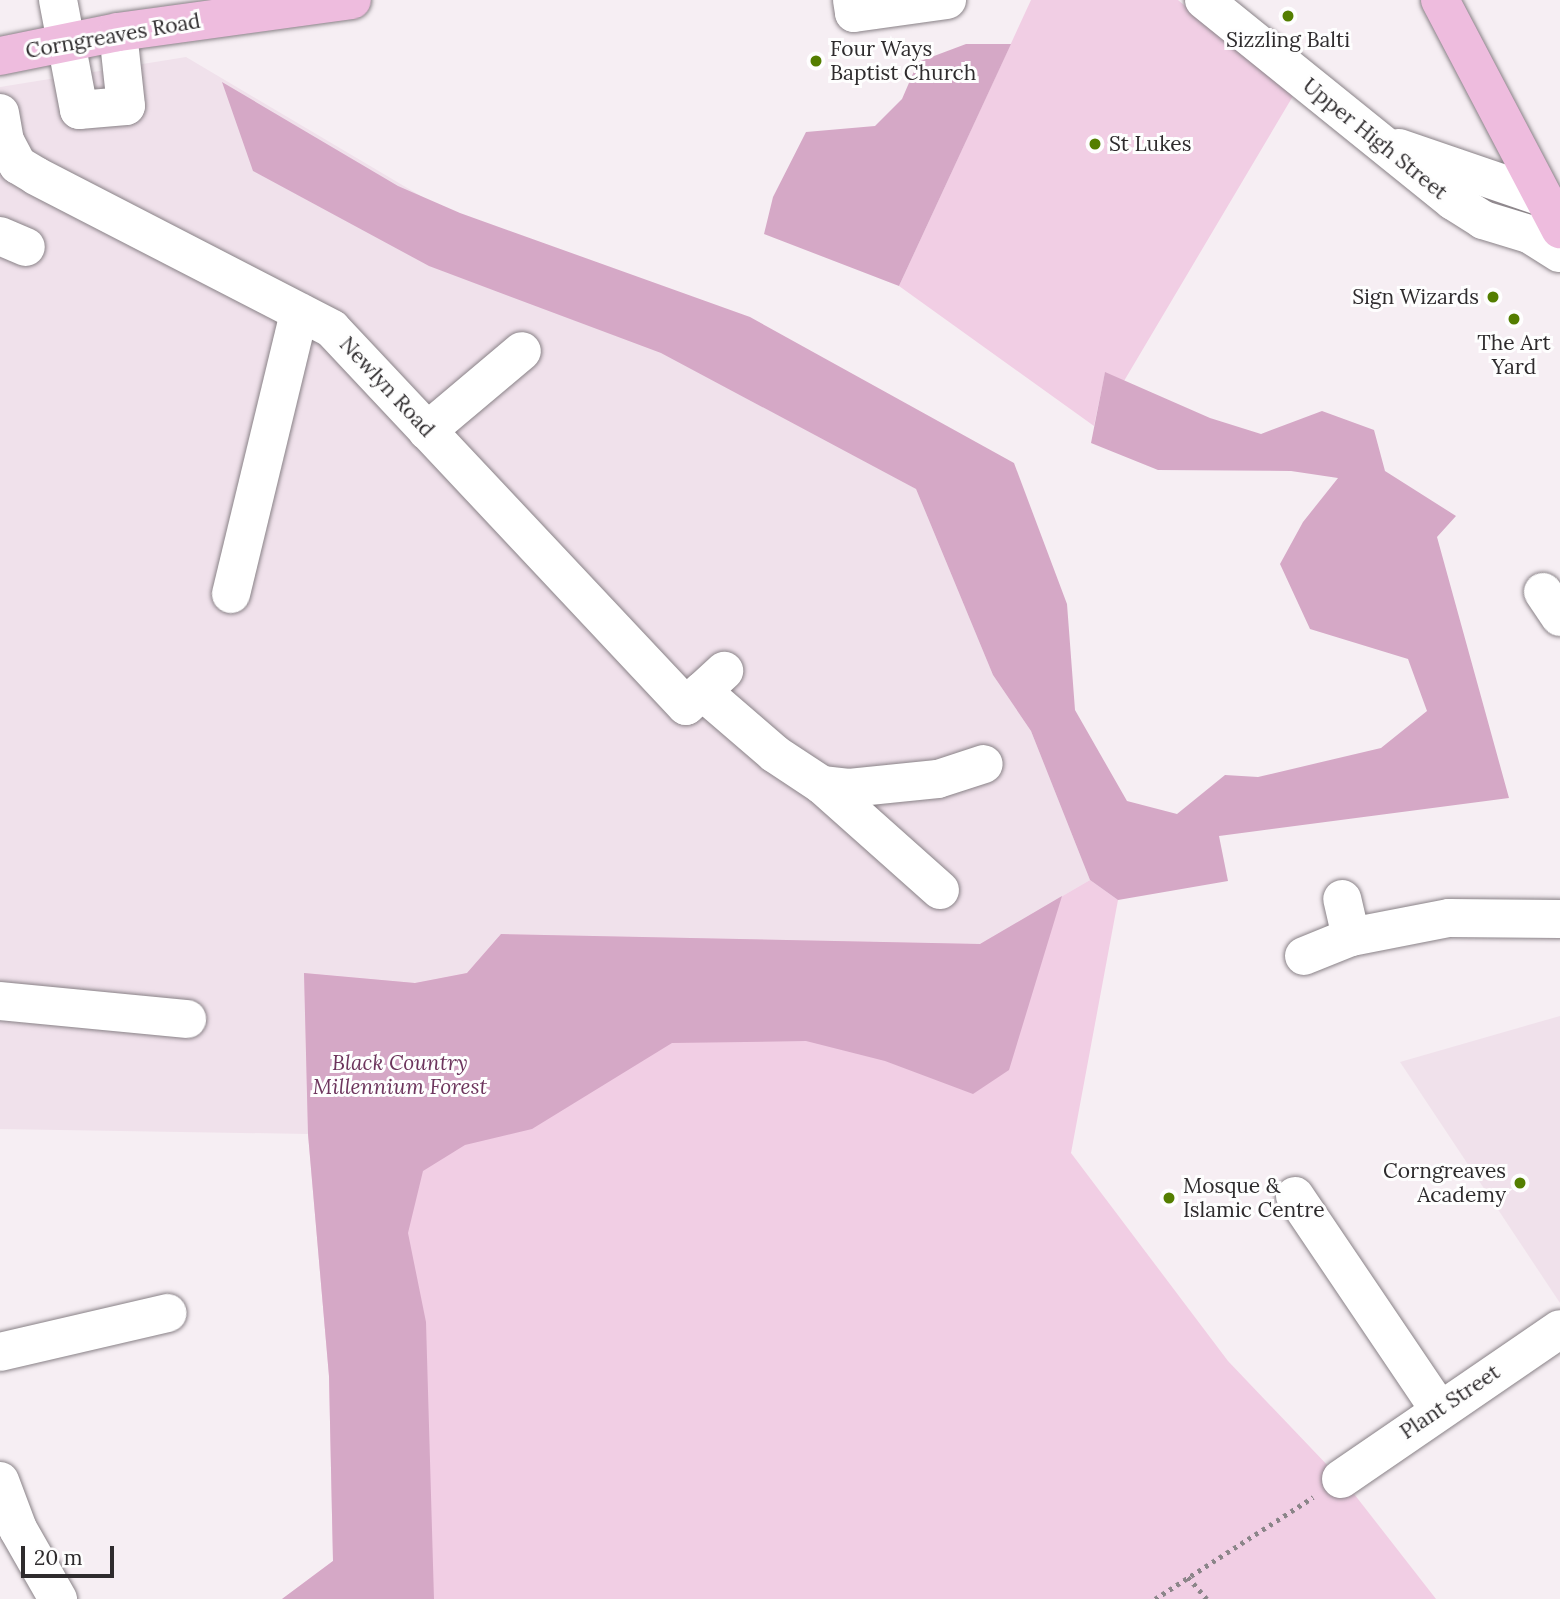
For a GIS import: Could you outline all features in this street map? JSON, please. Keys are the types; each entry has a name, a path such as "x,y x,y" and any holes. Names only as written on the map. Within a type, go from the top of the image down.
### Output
{"main road":[{"name":"Corngreaves Road","path":"0,56 65,45 118,32 352,0"},
{"path":"1440,0 1551,213"}],"street":[{"path":"58,0 79,110 126,106 118,32"},
{"path":"852,0 853,13 947,0"},
{"name":"Upper High Street","path":"1204,0 1453,201 1483,220 1529,234 1560,253"},
{"name":"Upper High Street","path":"1220,0 1404,152 1460,167 1551,213"},
{"name":"Newlyn Road","path":"0,113 5,141 27,170 332,329 686,706 713,681 775,754 822,785"},
{"path":"231,594 299,312"},
{"path":"427,431 522,351"},
{"path":"822,785 849,788 927,781 984,764"},
{"path":"822,785 940,890"},
{"path":"1342,899 1350,937"},
{"path":"1304,956 1350,937 1449,918 1560,919"},
{"path":"0,1001 187,1019"},
{"path":"1295,1196 1438,1408"},
{"path":"0,1352 167,1313"},
{"name":"Plant Street","path":"1341,1479 1438,1408 1560,1329"},
{"path":"0,1481 18,1530 58,1599"}],"path":[{"path":"1156,1599 1341,1479"},
{"path":"1188,1577 1207,1599"}],"shaded area":[{"path":"186,57 916,489 993,675 1031,731 1090,880 980,944 501,934 467,973 415,983 304,973 308,1134 0,1129 0,87"},
{"name":"Corngreaves Academy","path":"1560,1016 1560,1303 1400,1062"}],"green space":[{"path":"1031,0 1178,0 1293,96 1124,381 1105,373 1094,426 899,286"},
{"path":"966,44 1011,44 899,286 764,234 773,197 806,132 875,126 902,99 918,62"},
{"path":"222,82 398,186 460,213 750,317 1014,463 1067,604 1075,710 1127,801 1177,814 1225,775 1258,777 1381,748 1427,711 1408,659 1310,629 1280,564 1303,522 1338,478 1291,471 1158,470 1091,443 1105,372 1210,418 1261,434 1322,411 1374,430 1385,471 1456,516 1437,537 1509,798 1219,836 1228,881 1118,900 1090,880 1031,731 993,675 916,489 661,353 429,266 253,171"},
{"path":"1090,880 1118,900 1071,1153 1228,1361 1351,1490 1436,1599 282,1599 333,1561 329,1376 308,1134 304,973 415,983 467,973 501,934 980,944"},
{"name":"Black Country Millennium Forest","path":"1062,896 1009,1070 973,1094 885,1061 806,1041 672,1043 532,1129 465,1145 423,1171 408,1233 426,1322 434,1599 282,1599 333,1561 329,1376 308,1134 304,973 415,983 467,973 501,934 980,944"}],"place":[{"name":"Sizzling Balti","path":"1288,16"},
{"name":"Four Ways Baptist Church","path":"816,61"},
{"name":"St Lukes","path":"1095,144"},
{"name":"Sign Wizards","path":"1493,297"},
{"name":"The Art Yard","path":"1514,319"},
{"name":"Corngreaves Academy","path":"1520,1183"},
{"name":"Mosque & Islamic Centre","path":"1169,1198"}]}
